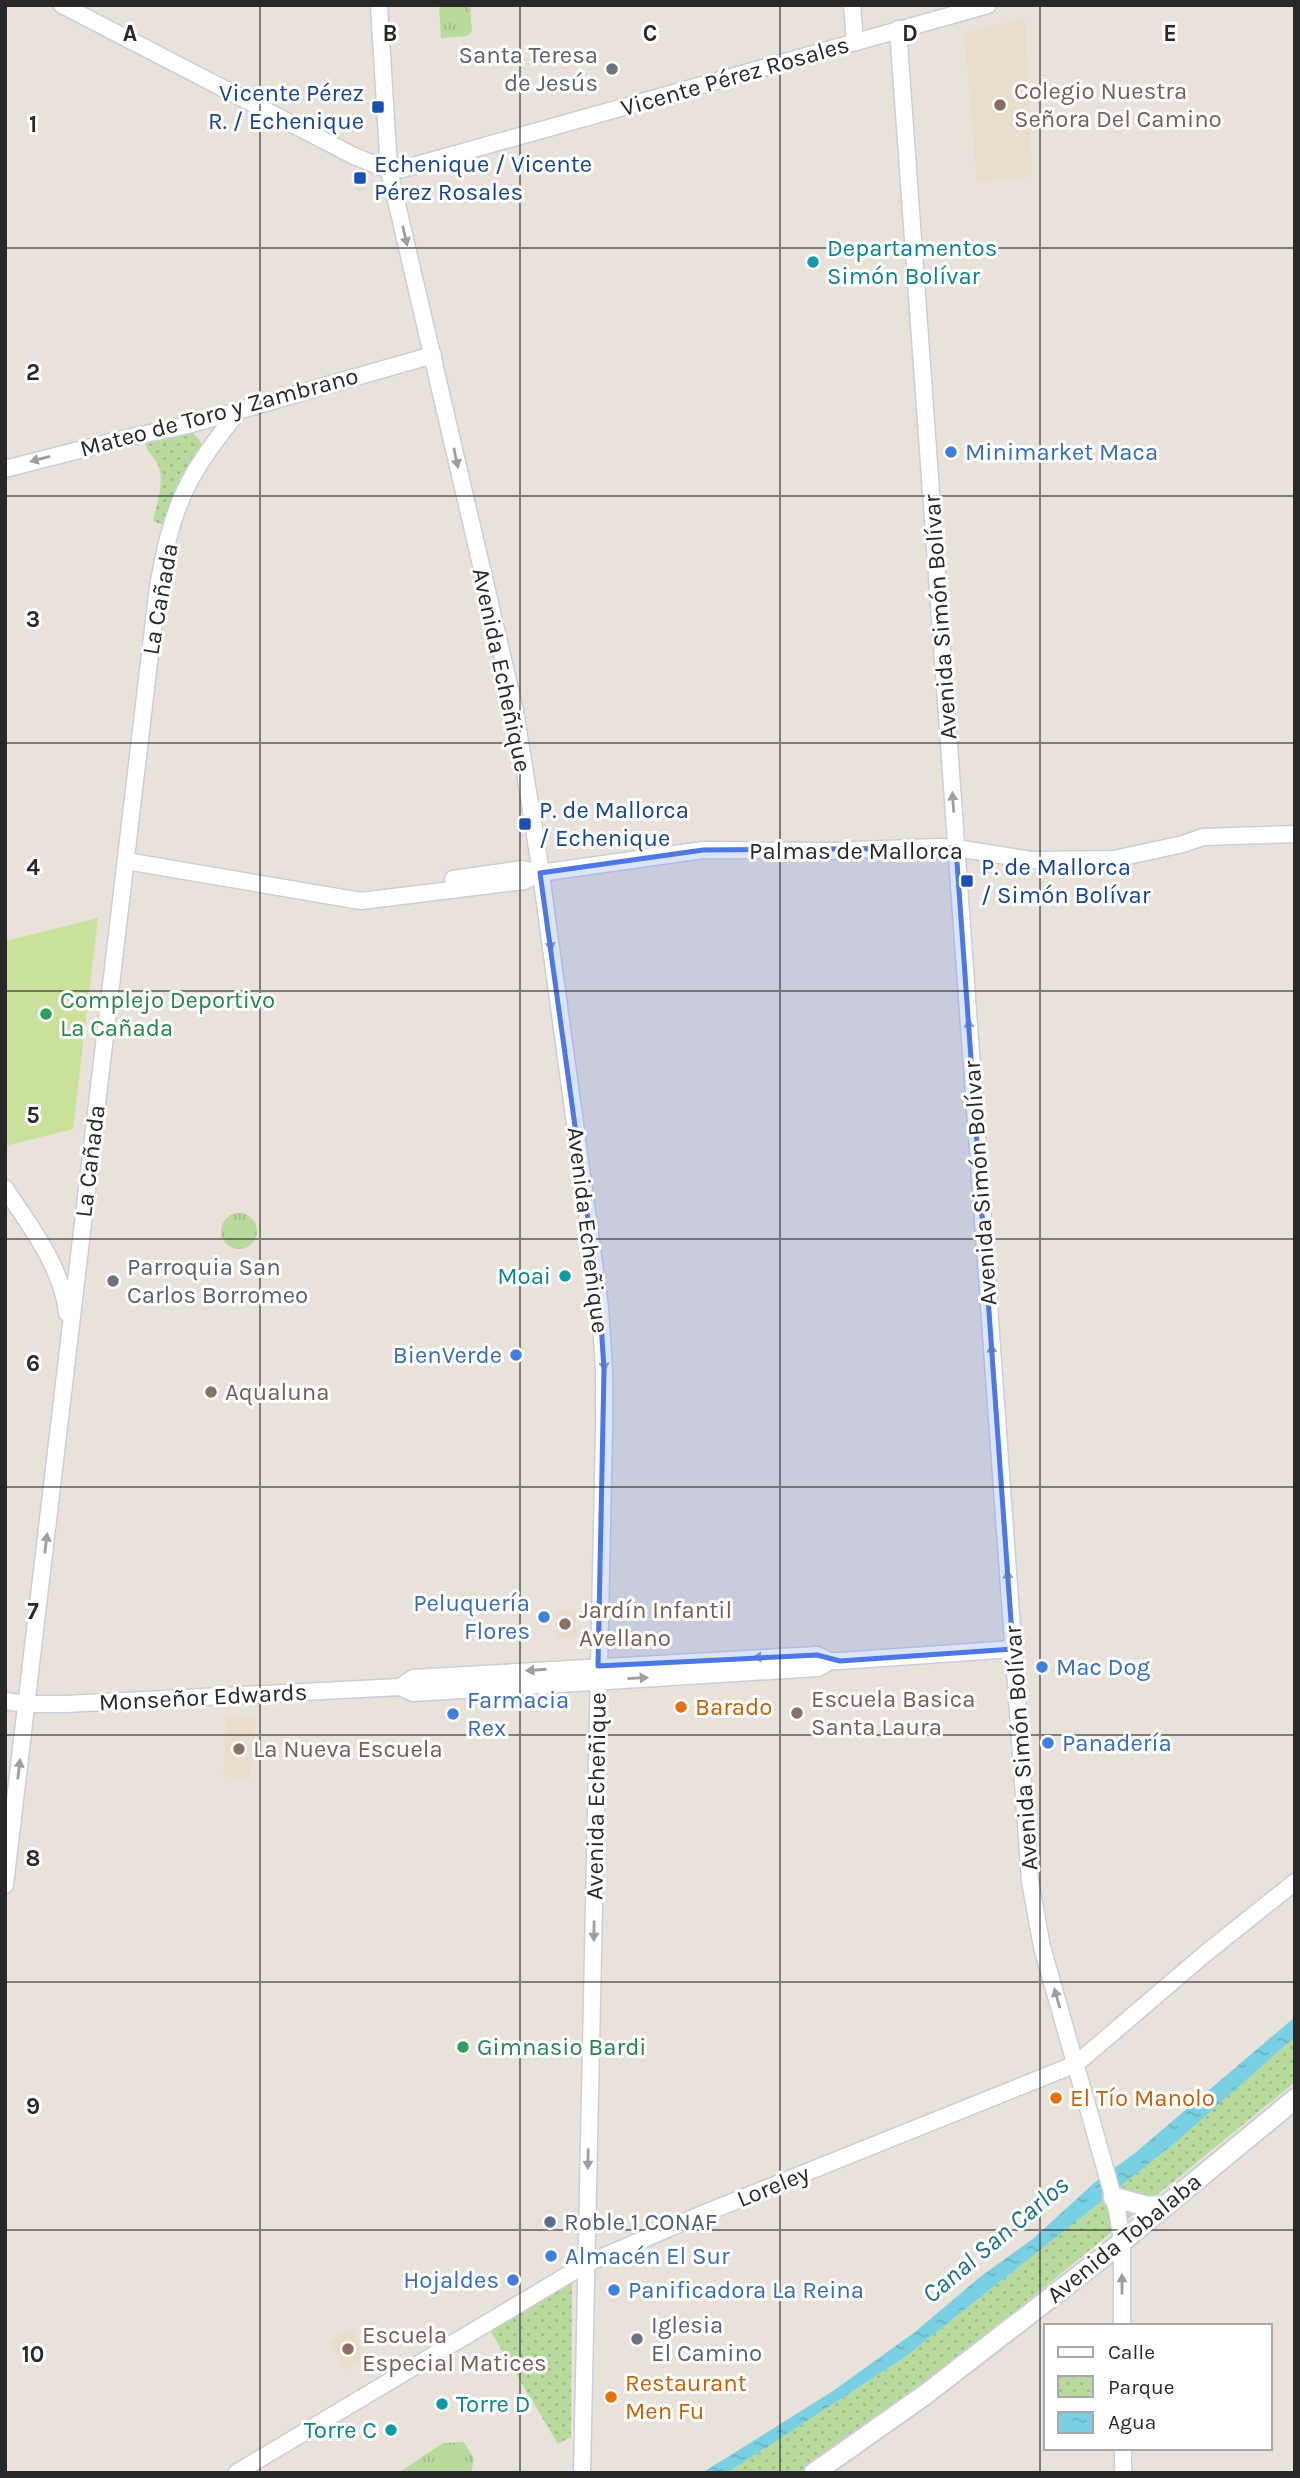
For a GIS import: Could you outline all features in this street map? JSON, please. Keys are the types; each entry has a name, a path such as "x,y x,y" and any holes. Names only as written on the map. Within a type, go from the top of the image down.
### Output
{"main road":[{"name":"Avenida Tobalaba","path":"814,2473 926,2394 1122,2241 1295,2099"},
{"path":"1112,2195 1146,2206 1163,2206"}],"street":[{"path":"62,5 354,156 389,170"},
{"name":"Avenida Echeñique","path":"379,5 389,170 515,711 601,1318 604,1419 582,2473"},
{"path":"852,5 855,42"},
{"name":"Vicente Pérez Rosales","path":"389,170 402,169 988,5"},
{"name":"Avenida Simón Bolívar","path":"898,29 1030,1881 1042,1947 1103,2158 1122,2241 1122,2324"},
{"name":"Mateo de Toro y Zambrano","path":"5,469 210,419 433,355"},
{"name":"La Cañada","path":"5,1885 158,586 180,501 210,447 239,410"},
{"name":"La Cañada","path":"210,419 210,447"},
{"name":"Palmas de Mallorca","path":"126,861 338,897 522,869 540,873 703,850 956,848 1031,860 1114,859 1184,844 1203,836 1295,834"},
{"path":"5,1188 51,1260 66,1303 70,1337"},
{"path":"51,1260 68,1261 80,1250"},
{"name":"Monseñor Edwards","path":"5,1701 66,1704 400,1687 413,1678 497,1680 720,1667 817,1655 830,1661 1013,1648"},
{"name":"Loreley","path":"236,2473 586,2264 1076,2064 1206,1953 1295,1882"},
{"path":"1123,2450 1123,2473"}],"highlighted area":[{"path":"956,848 1013,1649 840,1661 817,1655 598,1666 604,1370 600,1307 540,873 703,850"}],"shaded area":[{"name":"Colegio Nuestra Señora Del Camino","path":"1025,18 1032,176 977,182 964,33"},
{"name":"Jardín Infantil Avellano","path":"575,1610 576,1637 556,1638 555,1611"},
{"name":"La Nueva Escuela","path":"256,1716 250,1778 223,1777 226,1721 229,1717"},
{"name":"Escuela Especial Matices","path":"351,2328 367,2357 345,2370 329,2341"}],"green space":[{"path":"439,5 470,5 472,31 467,36 441,38"},
{"path":"193,433 200,441 203,451 164,525 153,521 161,477 157,463 145,444"},
{"name":"Complejo Deportivo La Cañada","path":"98,918 73,1129 5,1146 5,941"},
{"path":"239,1213 252,1218 257,1231 252,1244 239,1249 226,1244 221,1231 226,1218"},
{"path":"1295,2037 1295,2082 969,2349 799,2473 727,2473 905,2357 1175,2143"},
{"path":"572,2282 571,2437 558,2444 490,2330"},
{"path":"464,2442 474,2459 471,2473 398,2473 443,2443"}],"water":[{"path":"1295,2017 1295,2037 1175,2143 905,2357 727,2473 702,2473 833,2391 915,2332 980,2277 1034,2238 1094,2183 1135,2153"}],"place":[{"name":"Santa Teresa de Jesús","path":"612,69"},
{"name":"Colegio Nuestra Señora Del Camino","path":"1000,105"},
{"name":"Vicente Pérez R. / Echenique","path":"378,107"},
{"name":"Echenique / Vicente Pérez Rosales","path":"360,178"},
{"name":"Departamentos Simón Bolívar","path":"813,262"},
{"name":"Minimarket Maca","path":"951,452"},
{"name":"P. de Mallorca / Echenique","path":"525,824"},
{"name":"P. de Mallorca / Simón Bolívar","path":"967,881"},
{"name":"Complejo Deportivo La Cañada","path":"46,1014"},
{"name":"Moai","path":"565,1276"},
{"name":"Parroquia San Carlos Borromeo","path":"113,1281"},
{"name":"BienVerde","path":"516,1355"},
{"name":"Aqualuna","path":"211,1392"},
{"name":"Peluquería Flores","path":"544,1617"},
{"name":"Jardín Infantil Avellano","path":"565,1624"},
{"name":"Mac Dog","path":"1042,1667"},
{"name":"Barado","path":"681,1707"},
{"name":"Escuela Basica Santa Laura","path":"797,1713"},
{"name":"Farmacia Rex","path":"453,1714"},
{"name":"Panadería","path":"1048,1743"},
{"name":"La Nueva Escuela","path":"239,1749"},
{"name":"Gimnasio Bardi","path":"463,2047"},
{"name":"El Tío Manolo","path":"1056,2098"},
{"name":"Roble 1 CONAF","path":"550,2222"},
{"name":"Almacén El Sur","path":"551,2256"},
{"name":"Hojaldes","path":"513,2280"},
{"name":"Panificadora La Reina","path":"614,2290"},
{"name":"Iglesia El Camino","path":"637,2339"},
{"name":"Escuela Especial Matices","path":"348,2349"},
{"name":"Restaurant Men Fu","path":"611,2397"},
{"name":"Torre D","path":"442,2404"},
{"name":"Torre C","path":"391,2430"}],"water label":[{"name":"Canal San Carlos","path":"995,2239"}]}
